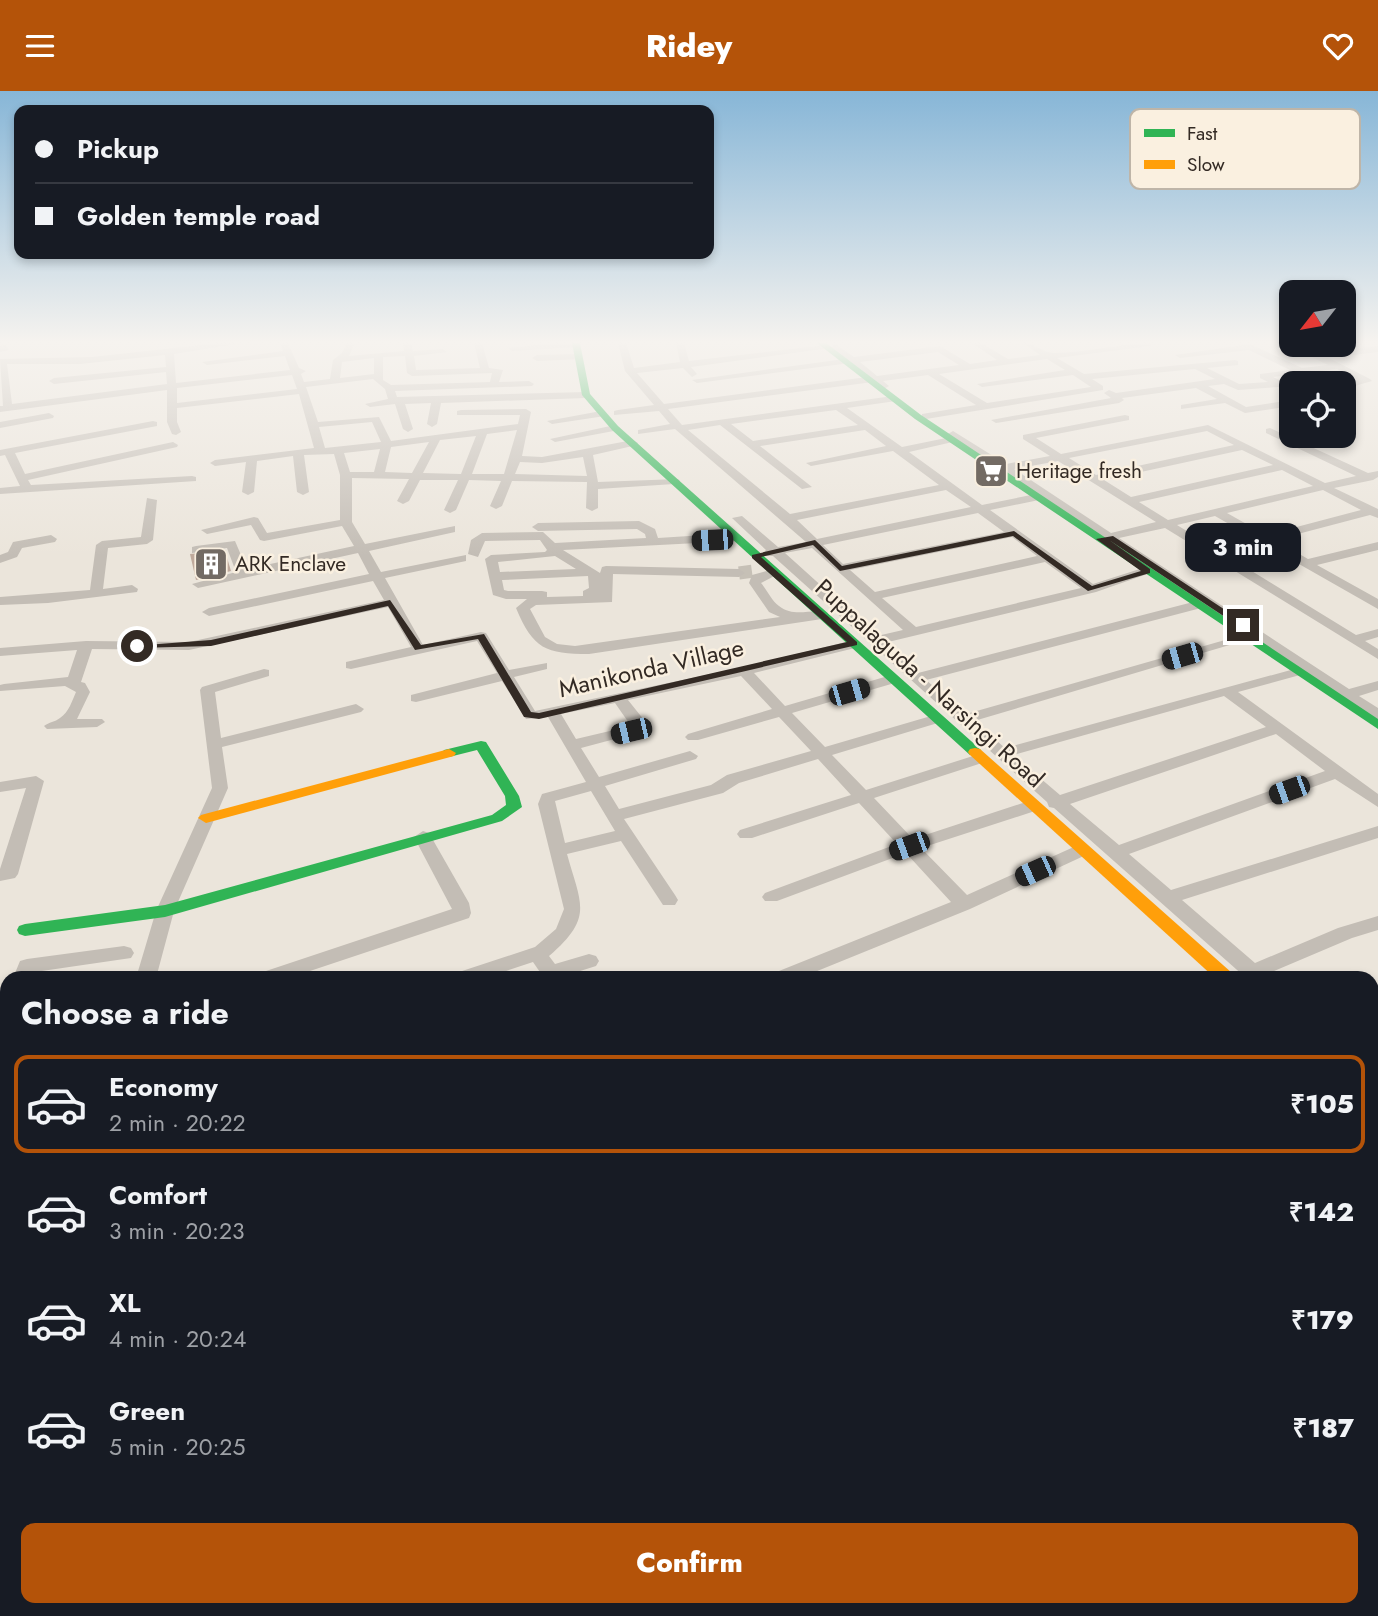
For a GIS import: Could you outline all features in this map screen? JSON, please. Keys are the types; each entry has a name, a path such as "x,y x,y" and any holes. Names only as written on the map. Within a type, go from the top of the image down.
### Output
{"street":[{"path":"174,414 176,432"},
{"path":"314,414 329,450 346,475 346,514 360,549 418,648 351,665"},
{"path":"316,414 329,450"},
{"path":"321,424 361,414"},
{"path":"372,414 387,443 379,474"},
{"path":"403,414 408,429"},
{"path":"432,424 434,414"},
{"path":"455,435 461,414"},
{"path":"496,506 516,459 526,414"},
{"path":"552,421 600,414"},
{"name":"Puppalaguda - Narsingi Road","path":"601,414 617,420 638,437 674,481 734,528 763,567 854,643 979,759 1218,971"},
{"path":"555,439 634,414"},
{"path":"668,414 678,427 788,518 840,568 913,631"},
{"path":"516,459 542,460 587,453 678,427 784,414"},
{"path":"849,414 1091,589"},
{"path":"918,414 1378,715"},
{"path":"923,414 962,444"},
{"path":"926,416 937,414"},
{"path":"990,414 1013,430"},
{"path":"996,419 1027,414"},
{"path":"0,425 49,416"},
{"path":"1125,418 1027,437 1378,655"},
{"path":"722,422 806,487"},
{"path":"24,484 4,452 153,424"},
{"path":"215,463 525,426"},
{"path":"751,444 867,428"},
{"path":"1001,469 1208,428 1374,513"},
{"path":"1270,431 1372,476 1378,483"},
{"path":"450,510 479,446 482,432"},
{"path":"403,501 437,437"},
{"path":"811,463 904,455 962,444"},
{"path":"0,491 173,446"},
{"path":"1093,479 1244,446"},
{"path":"298,452 303,492"},
{"path":"587,453 593,483 592,508"},
{"path":"248,492 252,458"},
{"path":"1128,501 1285,466"},
{"path":"346,475 466,475 593,483 674,481"},
{"path":"1105,538 1372,476"},
{"path":"24,484 192,478"},
{"path":"788,518 949,486"},
{"path":"795,619 774,610 755,583 775,552 1042,496"},
{"path":"96,594 102,545 146,540 152,500"},
{"path":"1217,512 1378,605"},
{"path":"1263,540 1374,513"},
{"path":"207,530 254,521 264,537 346,514"},
{"path":"538,527 639,525 651,532 653,542"},
{"path":"553,549 653,542 734,528 775,552 1003,753 1055,803 1251,971"},
{"path":"243,574 452,529"},
{"path":"840,568 1014,533"},
{"path":"198,584 235,591 375,575 468,556 477,540 484,537 539,535 546,538 553,549 592,572 596,588 591,594 506,595 498,592 491,559 549,555 553,549"},
{"path":"1105,538 1196,605 1378,725"},
{"path":"0,559 13,554 17,545 22,542 51,539"},
{"path":"196,550 232,544 243,574 235,591 209,612"},
{"path":"1305,564 1378,547"},
{"path":"873,596 1049,557"},
{"path":"739,573 606,570 607,599 533,601 523,608 533,634 554,650 589,650 822,615"},
{"path":"873,641 1091,589 1147,571"},
{"path":"495,576 592,572"},
{"path":"1358,594 1378,588"},
{"path":"0,601 132,589"},
{"path":"0,652 86,645 211,643 390,603"},
{"path":"915,678 1196,605"},
{"path":"1354,640 1378,633"},
{"name":"Manikonda Village","path":"418,648 481,636 528,715 553,713 620,699 854,643"},
{"path":"964,720 1246,638"},
{"path":"86,645 72,685 80,686 83,692 71,719 58,725 97,722"},
{"path":"415,698 542,666"},
{"path":"744,671 964,904"},
{"path":"1003,753 1295,672"},
{"path":"148,971 165,911 220,788 207,690 264,673"},
{"path":"693,737 893,679"},
{"path":"4,688 74,681"},
{"path":"1348,694 1378,685"},
{"path":"1228,692 1378,802"},
{"path":"573,745 636,729 639,726 620,699"},
{"path":"216,744 356,709"},
{"path":"553,713 625,834 669,900"},
{"path":"614,816 717,789 733,779 936,719"},
{"path":"1055,803 1279,729"},
{"path":"24,930 165,911 497,818 514,807 512,796 481,745 206,818"},
{"path":"485,971 537,954 564,933 573,909 546,804 548,799 690,756"},
{"path":"746,834 979,759"},
{"path":"1115,853 1338,772"},
{"path":"0,787 36,781 9,874 0,876"},
{"path":"771,897 909,846 1032,806"},
{"path":"1167,898 1378,832"},
{"path":"558,850 625,834"},
{"path":"288,971 462,913 460,903 423,837"},
{"path":"798,971 964,904 1083,850"},
{"path":"1264,971 1345,933 1378,923"},
{"path":"25,971 27,966 124,953"},
{"path":"537,954 550,971"},
{"path":"557,971 589,961"}],"building":[{"name":"ARK Enclave","path":"225,551 231,571 196,580 190,554"}],"tunnel":[{"path":"739,573 754,571"}],"traffic: fast":[{"path":"603,414 975,752"},
{"path":"914,414 1378,725"},
{"path":"25,930 165,911 497,818 514,807 512,796 481,745 449,753"}],"traffic: slow":[{"path":"975,752 1218,971"},
{"path":"206,818 449,753"}],"place":[{"name":"Heritage fresh","path":"991,471"},
{"name":"ARK Enclave","path":"211,564"}],"route":[{"path":"137,646 189,646 211,643 390,603 418,648 481,636 528,715 539,716 744,671 854,643 755,556 815,543 840,568 1014,533 1091,589 1147,571 1100,539 1110,537 1243,625"}]}
